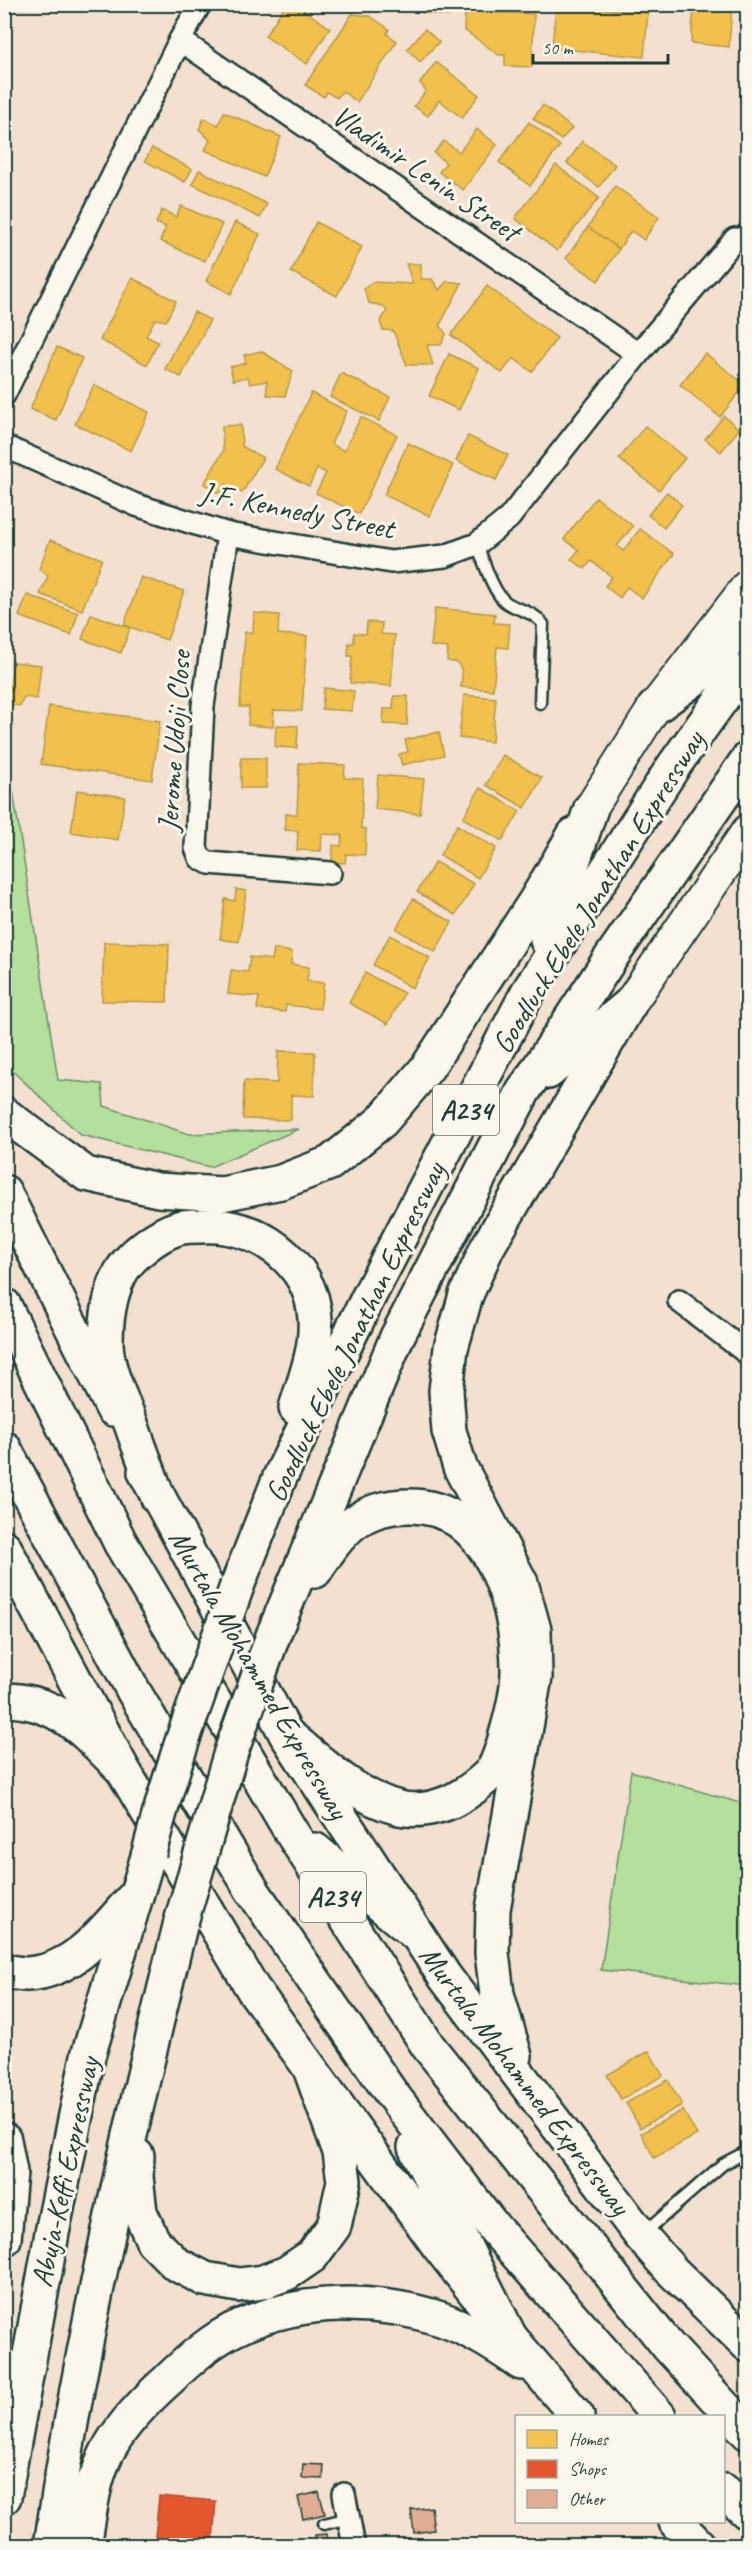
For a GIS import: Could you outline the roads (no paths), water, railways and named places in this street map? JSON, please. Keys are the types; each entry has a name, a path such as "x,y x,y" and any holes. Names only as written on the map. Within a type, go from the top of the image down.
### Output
{"highway":[{"path":"654,708 723,657 747,636"},
{"name":"Goodluck Ebele Jonathan Expressway","path":"149,1853 160,1809 192,1714 237,1586 280,1477 370,1294 528,992 675,764 747,662"},
{"name":"Goodluck Ebele Jonathan Expressway","path":"181,1922 231,1752 277,1626 397,1337 523,1092 610,959 747,759"},
{"path":"528,992 591,808"},
{"path":"4,1114 86,1174 158,1190 222,1194 280,1182 330,1163 382,1121 427,1068 536,900 591,808"},
{"path":"523,1092 629,1005"},
{"path":"524,2080 505,2025 492,1953 493,1909 535,1677 534,1630 521,1583 460,1467 449,1431 446,1391 451,1348 466,1294 487,1248 629,1005"},
{"name":"Murtala Mohammed Expressway","path":"4,1192 158,1498 286,1734 445,1977 641,2236 671,2270 747,2345"},
{"path":"158,1498 115,1383 108,1359 107,1331 109,1310 119,1274 145,1245 179,1227 216,1225 254,1234 284,1254 307,1284 315,1316 314,1351 294,1415 280,1477"},
{"name":"Murtala Mohammed Expressway","path":"4,1305 120,1542 290,1830 428,2046 668,2346 747,2433"},
{"name":"A234","path":"4,1448 134,1692 252,1890 392,2093 495,2229 658,2415"},
{"path":"277,1626 309,1582 336,1538 346,1528 365,1514 391,1506 421,1506 452,1515 475,1533 491,1558 502,1583 517,1638 518,1673 512,1712 494,1769 480,1784 446,1804 422,1810 399,1808 358,1791 286,1734"},
{"path":"4,1547 123,1770 253,1989 438,2245 510,2337 576,2415"},
{"path":"4,1700 25,1700 49,1707 73,1722 123,1770"},
{"path":"290,1830 417,1935"},
{"name":"Abuja-Keffi Expressway","path":"6,2486 52,2233 88,2056 149,1853"},
{"path":"4,1971 27,1974 56,1968 80,1954 136,1895"},
{"name":"Abuja-Keffi Expressway","path":"66,2544 60,2485 74,2396 103,2249 181,1922"},
{"path":"143,2074 136,2177 140,2211 153,2241 177,2264 205,2279 239,2284 263,2282 287,2273 312,2256 334,2226 344,2181 340,2152 311,2071"},
{"path":"392,2093 418,2155 510,2337"},
{"path":"4,2140 10,2172 4,2239"},
{"path":"66,2544 111,2444 143,2405 200,2350 239,2326 290,2308 345,2304 397,2308 443,2320 495,2345 547,2381"},
{"path":"725,2493 747,2513"},
{"path":"677,2523 699,2546"}],"main road":[{"name":"Goodluck Ebele Jonathan Expressway","path":"591,808 654,708 747,586"},
{"path":"629,1005 747,831"}],"street":[{"path":"4,394 200,4"},
{"name":"Vladimir Lenin Street","path":"180,40 638,354"},
{"name":"J.F. Kennedy Street","path":"4,446 136,505 228,534 391,562 445,556 477,544 509,518 638,354 741,232"},
{"name":"Jerome Udoji Close","path":"228,534 202,706 196,848 200,858 209,863 330,873"},
{"path":"679,1301 747,1354"},
{"path":"344,2494 354,2546"}],"lane":[{"path":"477,544 498,593 505,602 537,615 543,624 540,703"},
{"path":"641,2236 723,2164 747,2151"},
{"path":"324,2524 349,2518"}]}
